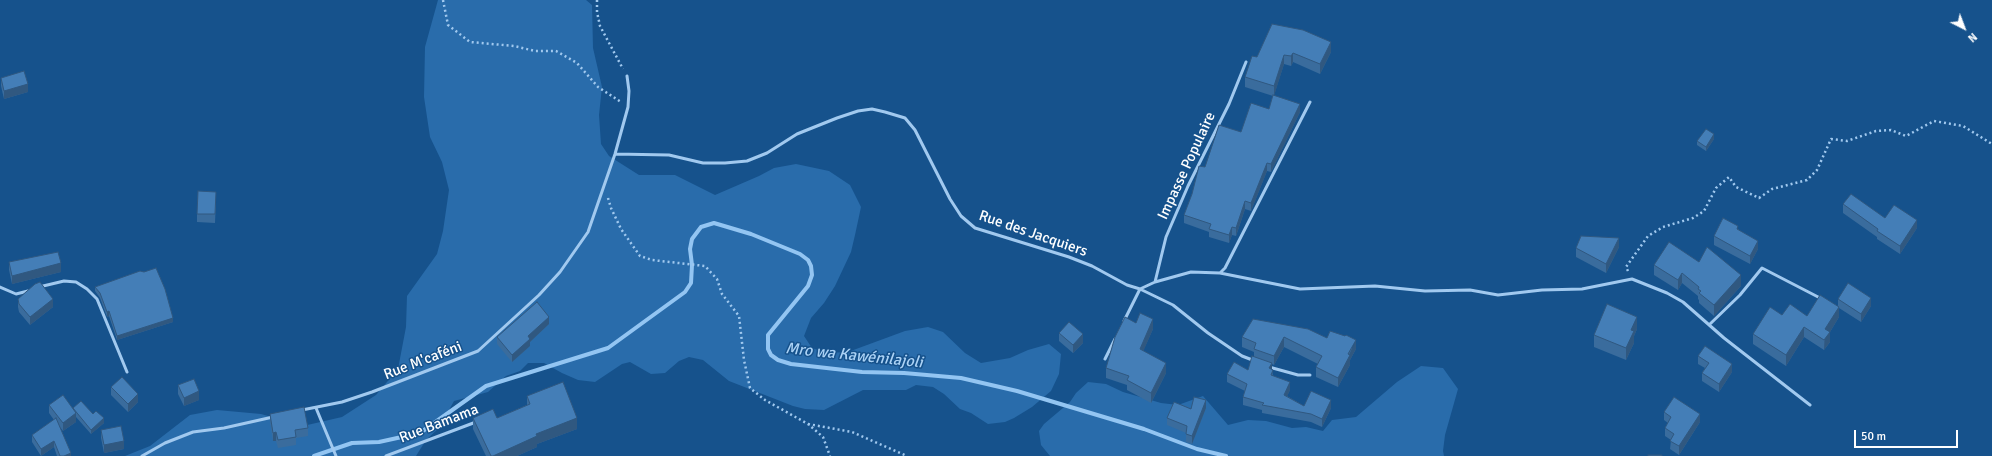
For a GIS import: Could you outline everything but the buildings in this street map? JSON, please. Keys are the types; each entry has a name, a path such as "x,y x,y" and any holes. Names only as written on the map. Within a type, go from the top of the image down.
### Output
{"lane":[{"name":"Impasse Populaire","path":"1155,282 1166,237 1188,186 1226,111 1246,62"},
{"name":"Rue M'caféni","path":"298,411 316,408 372,392 478,351 526,308 560,272 588,232 604,182 615,154 628,107 630,91 627,76"},
{"path":"1220,273 1236,249 1310,102"},
{"name":"Rue des Jacquiers","path":"615,154 669,155 703,163 747,161 767,153 797,134 858,111 872,109 905,118 915,130 950,199 961,216 974,228 1069,257 1092,266 1173,305 1208,333 1242,356 1259,363"},
{"path":"1709,326 1740,295 1762,268 1825,301"},
{"path":"1123,324 1140,289 1155,282 1192,272 1220,273 1300,289 1375,286 1426,292 1470,290 1498,295 1542,290 1582,290 1632,279 1667,293 1683,302 1709,326 1810,405"},
{"path":"0,287 16,294 47,284 64,281 76,282 87,289 97,300 127,372"},
{"path":"1105,359 1116,338"},
{"path":"1265,366 1298,375 1310,375"},
{"path":"316,408 324,431 336,456"},
{"path":"142,456 165,443 193,432 224,428 277,416"},
{"name":"Rue Bamama","path":"386,456 479,420"}],"path":[{"path":"442,0 448,25 470,42 514,46 535,51 556,51 577,63 598,87 628,107"},
{"path":"597,0 597,12 600,26 627,76"},
{"path":"1632,279 1626,267 1648,236 1663,227 1693,218 1704,210 1716,188 1729,177 1736,187 1759,198 1772,189 1807,180 1817,170 1831,139 1847,141 1876,131 1891,130 1906,136 1934,122 1963,126 1992,144"},
{"path":"604,182 611,208 621,229 640,256 652,260 705,266 717,279 722,294 739,316 744,360 750,388 765,400 808,424 823,437 830,456"},
{"path":"808,424 852,432 907,456"}],"shaded area":[{"path":"438,0 586,0 592,5 593,48 602,87 599,115 601,144 609,156 639,175 675,175 715,195 774,168 796,164 829,171 850,185 861,207 855,235 851,252 835,286 824,303 811,318 804,336 812,348 827,353 848,352 905,331 928,327 943,332 965,353 981,363 1010,358 1028,350 1049,344 1061,354 1059,374 1051,391 1032,407 1014,418 1005,422 988,424 971,413 960,409 944,394 933,387 916,385 906,390 863,390 824,410 805,409 793,406 729,381 703,360 689,357 679,361 665,373 651,374 630,362 622,364 595,382 578,380 544,363 528,363 520,371 506,376 488,392 454,401 439,428 426,440 416,456 125,456 150,446 190,415 217,410 261,414 303,426 342,417 376,395 398,369 406,327 407,296 437,254 443,231 449,190 442,162 430,137 424,97 425,47"},
{"path":"1421,366 1443,368 1458,389 1445,435 1443,451 1444,456 1050,456 1041,445 1039,431 1044,424 1070,402 1076,393 1088,382 1106,384 1123,392 1161,403 1178,405 1203,396 1228,425 1248,420 1266,421 1292,428 1306,427 1323,431 1332,420 1356,417 1397,382"}],"waterway":[{"name":"Mro wa Kawénilajoli","path":"314,456 352,443 379,442 420,433 486,386 608,348 685,292 691,283 692,265 690,249 692,239 701,227 714,223 751,234 800,254 808,260 811,266 812,275 808,286 768,335 768,349 771,355 778,360 791,364 862,372 904,373 961,378 1017,391 1144,429 1197,449 1226,456"}]}
